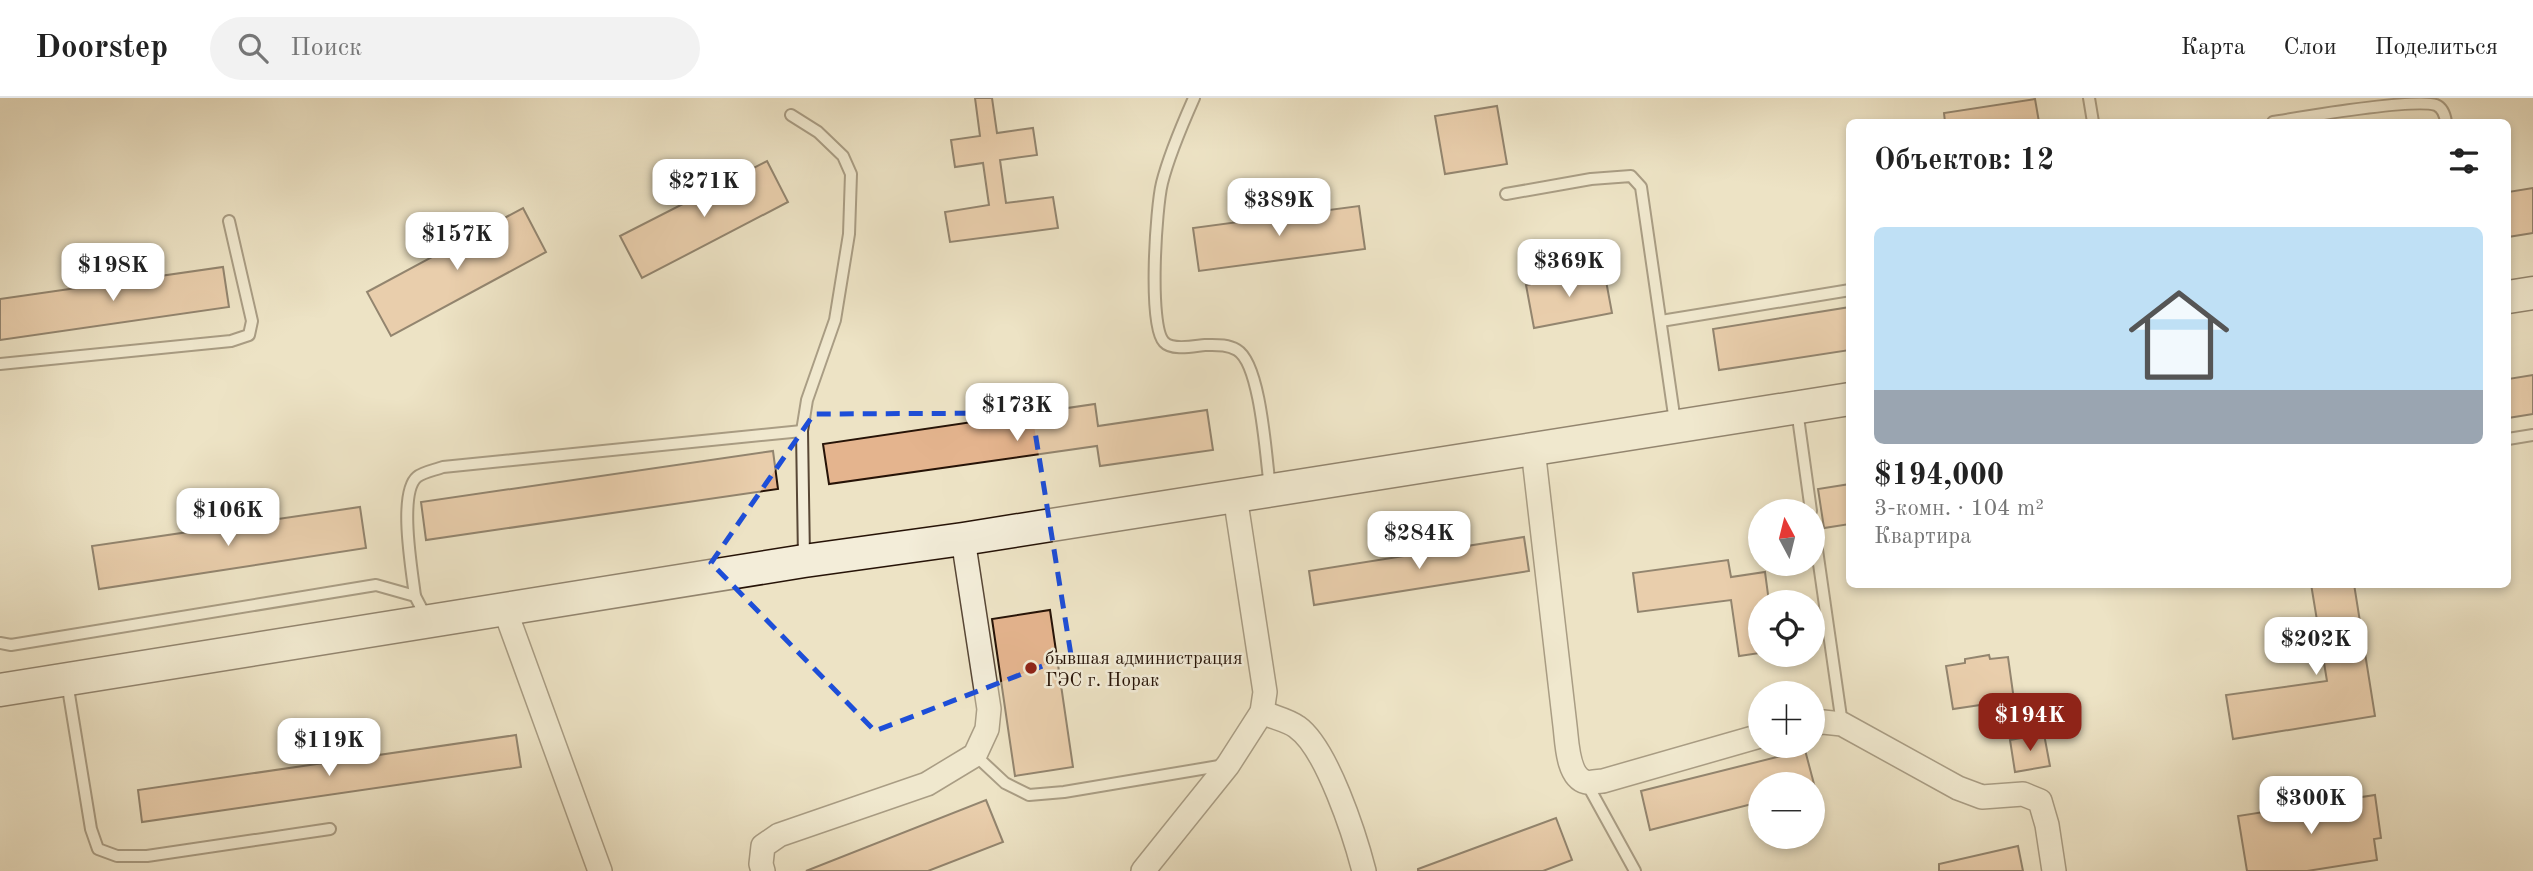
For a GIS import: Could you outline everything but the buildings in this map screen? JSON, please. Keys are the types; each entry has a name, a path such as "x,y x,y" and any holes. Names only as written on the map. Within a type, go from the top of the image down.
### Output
{"main road":[{"path":"2511,297 2533,293"},
{"path":"0,690 422,609 505,610 804,561 1846,401"}],"street":[{"path":"1533,449 1570,757 1576,775 1586,782 1603,780 1748,739"},
{"path":"1143,871 1228,765 1262,712 1265,692 1235,496"},
{"path":"763,871 761,864 764,846 779,835 927,784 975,755 987,729 989,709 963,538"},
{"path":"505,610 600,871"},
{"path":"1262,712 1298,727 1317,750 1336,789 1364,871"},
{"path":"1825,722 1843,724 1958,788 1982,797 2023,794 2040,801 2047,825 2054,871"}],"lane":[{"path":"1194,98 1161,184 1153,304 1163,342 1172,347 1222,345 1238,350 1249,365 1258,394 1270,491"},
{"path":"2089,98 2092,119"},
{"path":"2291,119 2361,107 2420,101 2437,105 2444,112 2445,119"},
{"path":"791,115 818,132 843,156 851,174 849,234 835,320 807,400 802,431 804,561"},
{"path":"1506,194 1591,179 1631,176 1641,187 1675,427"},
{"path":"0,364 232,341 249,335 253,321 229,221"},
{"path":"1661,321 1846,291"},
{"path":"1796,408 1809,499"},
{"path":"422,609 407,517 408,490 418,476 443,467 802,431"},
{"path":"2511,439 2533,435"},
{"path":"1821,576 1843,724"},
{"path":"0,643 24,643 376,585 422,609"},
{"path":"66,679 91,830 98,849 117,856 147,856 330,828"},
{"path":"975,755 1005,783 1029,795 1064,792 1228,765"},
{"path":"1586,782 1635,871"}],"highlighted area":[{"path":"1032,413 1071,655 875,731 711,563 814,414"}],"place":[{"name":"бывшая администрация ГЭС г. Норак","path":"1031,668"}]}
